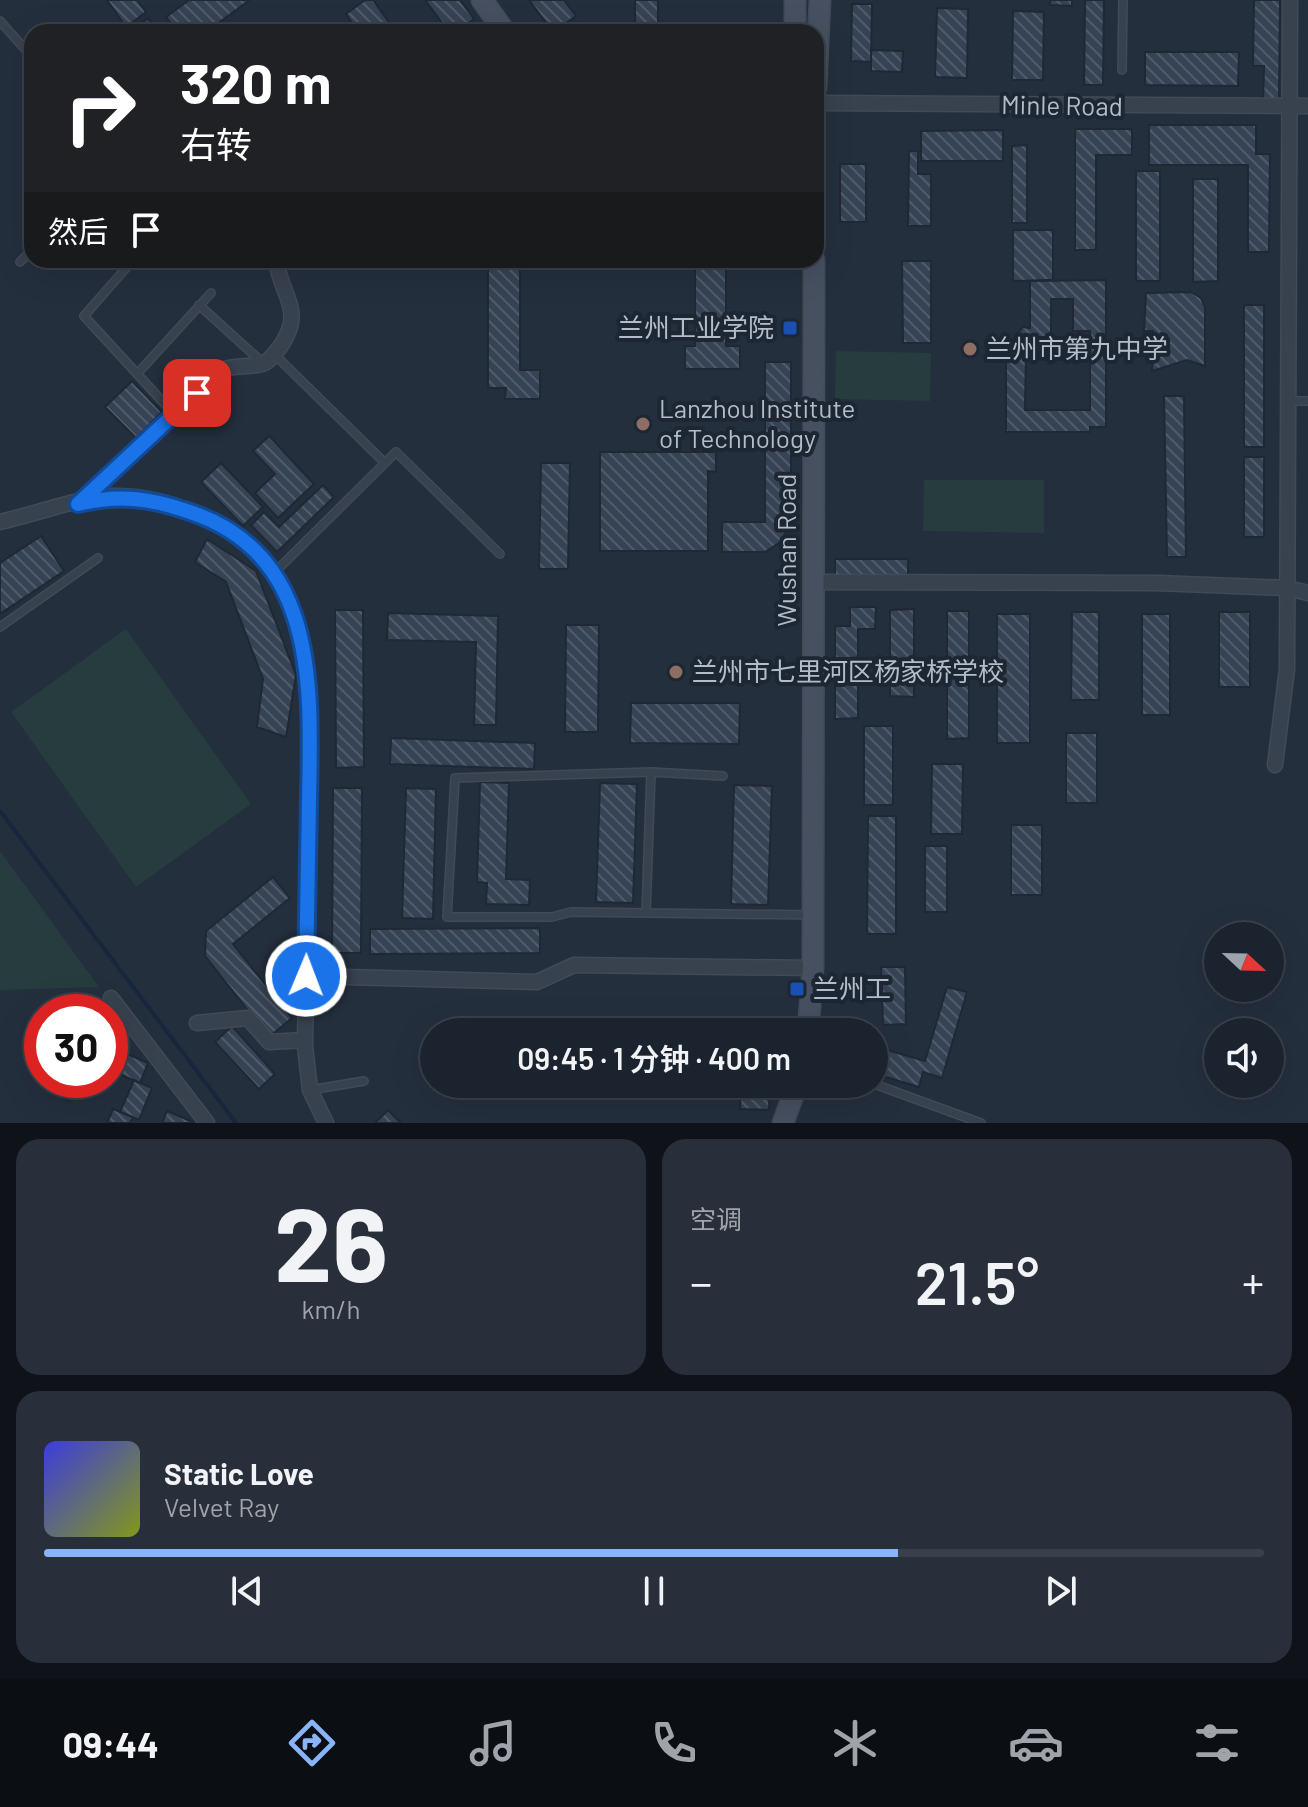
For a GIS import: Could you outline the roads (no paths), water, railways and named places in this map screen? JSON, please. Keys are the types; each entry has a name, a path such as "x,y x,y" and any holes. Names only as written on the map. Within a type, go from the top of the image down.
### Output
{"main road":[{"path":"482,0 499,24"},
{"path":"795,0 795,24"},
{"path":"819,24 820,0"},
{"name":"Wushan Road","path":"809,1018 813,968 814,268"},
{"path":"783,1123 792,1098"}],"street":[{"path":"1275,765 1287,669 1290,0"},
{"name":"Minle Road","path":"824,103 1308,106"},
{"path":"78,504 219,371 235,364 269,359 289,333 294,315 277,268"},
{"path":"0,522 109,496 145,498 201,515 226,529 264,557 274,573 298,622 307,664 310,721 305,1040 310,1090 326,1123"},
{"path":"813,582 1157,583 1287,588 1308,593"},
{"path":"306,976 537,982 574,965 813,968"},
{"path":"197,1023 248,1018 269,1042 305,1040"},
{"path":"128,1020 207,1123"}],"lane":[{"path":"1122,70 1123,0"},
{"path":"0,21 24,48"},
{"path":"20,262 24,258"},
{"path":"126,268 84,316 174,414"},
{"path":"137,374 211,293"},
{"path":"199,305 269,359 385,463"},
{"path":"1287,401 1308,401"},
{"path":"274,573 396,452 500,554"},
{"path":"0,627 98,558"},
{"path":"646,913 651,772"},
{"path":"723,776 651,772 455,778 447,917 646,913 813,915"},
{"path":"310,1090 364,1081"},
{"path":"888,1090 963,1120 981,1123"}],"waterway":[{"path":"0,811 236,1123"}],"place":[{"name":"兰州工业学院","path":"790,328"},
{"name":"兰州市第九中学","path":"970,349"},
{"name":"Lanzhou Institute of Technology","path":"643,424"},
{"name":"兰州市七里河区杨家桥学校","path":"676,672"},
{"name":"兰州工","path":"797,989"}]}
